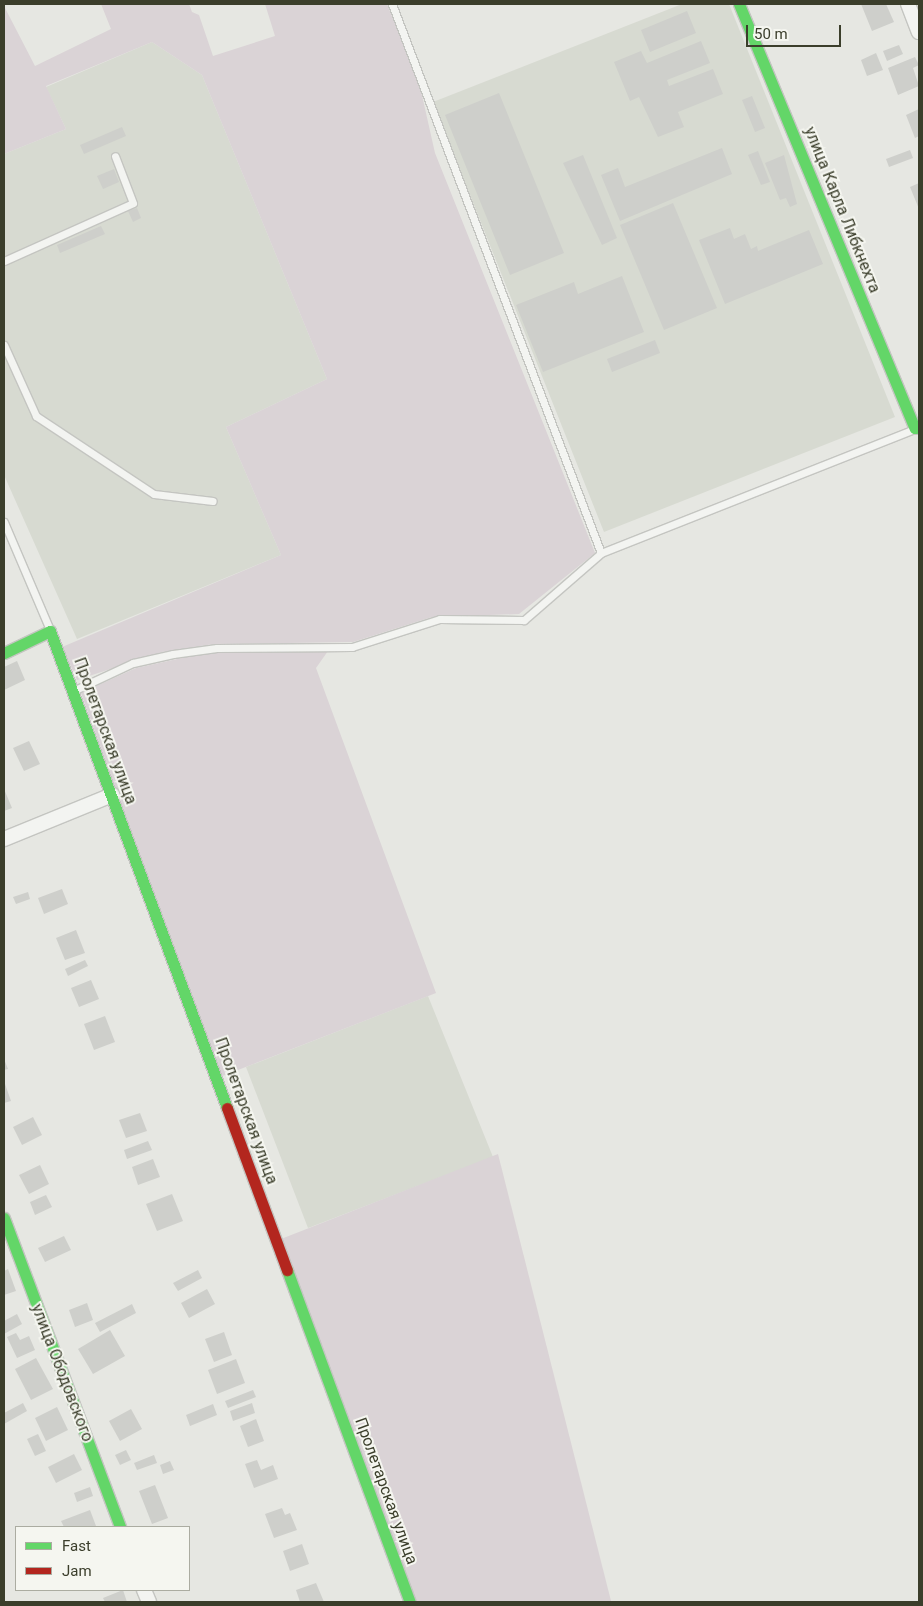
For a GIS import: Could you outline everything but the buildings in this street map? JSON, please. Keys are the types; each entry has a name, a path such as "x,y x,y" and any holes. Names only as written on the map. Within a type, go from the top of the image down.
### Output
{"street":[{"name":"улица Карла Либкнехта","path":"739,4 917,428"},
{"path":"908,4 919,32"},
{"path":"4,653 50,631"},
{"name":"Пролетарская улица","path":"50,631 75,690 410,1602"},
{"path":"4,839 112,795"},
{"name":"улица Ободовского","path":"4,1218 120,1526"}],"lane":[{"path":"392,4 601,553"},
{"path":"4,260 133,203 115,156"},
{"path":"4,345 36,416 154,494 214,501"},
{"path":"75,690 133,664 173,654 217,648 352,647 440,619 524,620 601,553 917,428"},
{"path":"4,522 50,631"}],"shaded area":[{"path":"101,4 189,4 192,12 199,15 213,56 275,36 265,4 387,4 419,82 435,153 595,553 519,614 432,617 353,642 214,644 162,652 77,680 62,647 281,555 226,427 327,379 202,75 152,42 46,86 66,129 4,154 4,6 35,66 111,29"},
{"path":"682,4 729,4 895,417 604,532 433,102"},
{"path":"152,42 202,75 327,379 226,427 281,555 77,639 4,475 4,154 66,129 46,87"},
{"path":"214,651 328,651 316,668 436,993 220,1077 81,693 136,668"},
{"path":"428,996 493,1157 308,1228 246,1067"},
{"path":"498,1154 611,1601 608,1602 416,1602 281,1239"}],"traffic: fast":[{"path":"739,4 915,428 919,426"},
{"path":"4,653 50,631 227,1108"},
{"path":"4,1218 120,1526"},
{"path":"287,1270 410,1602"}],"traffic: jam":[{"path":"227,1108 287,1270"}]}
